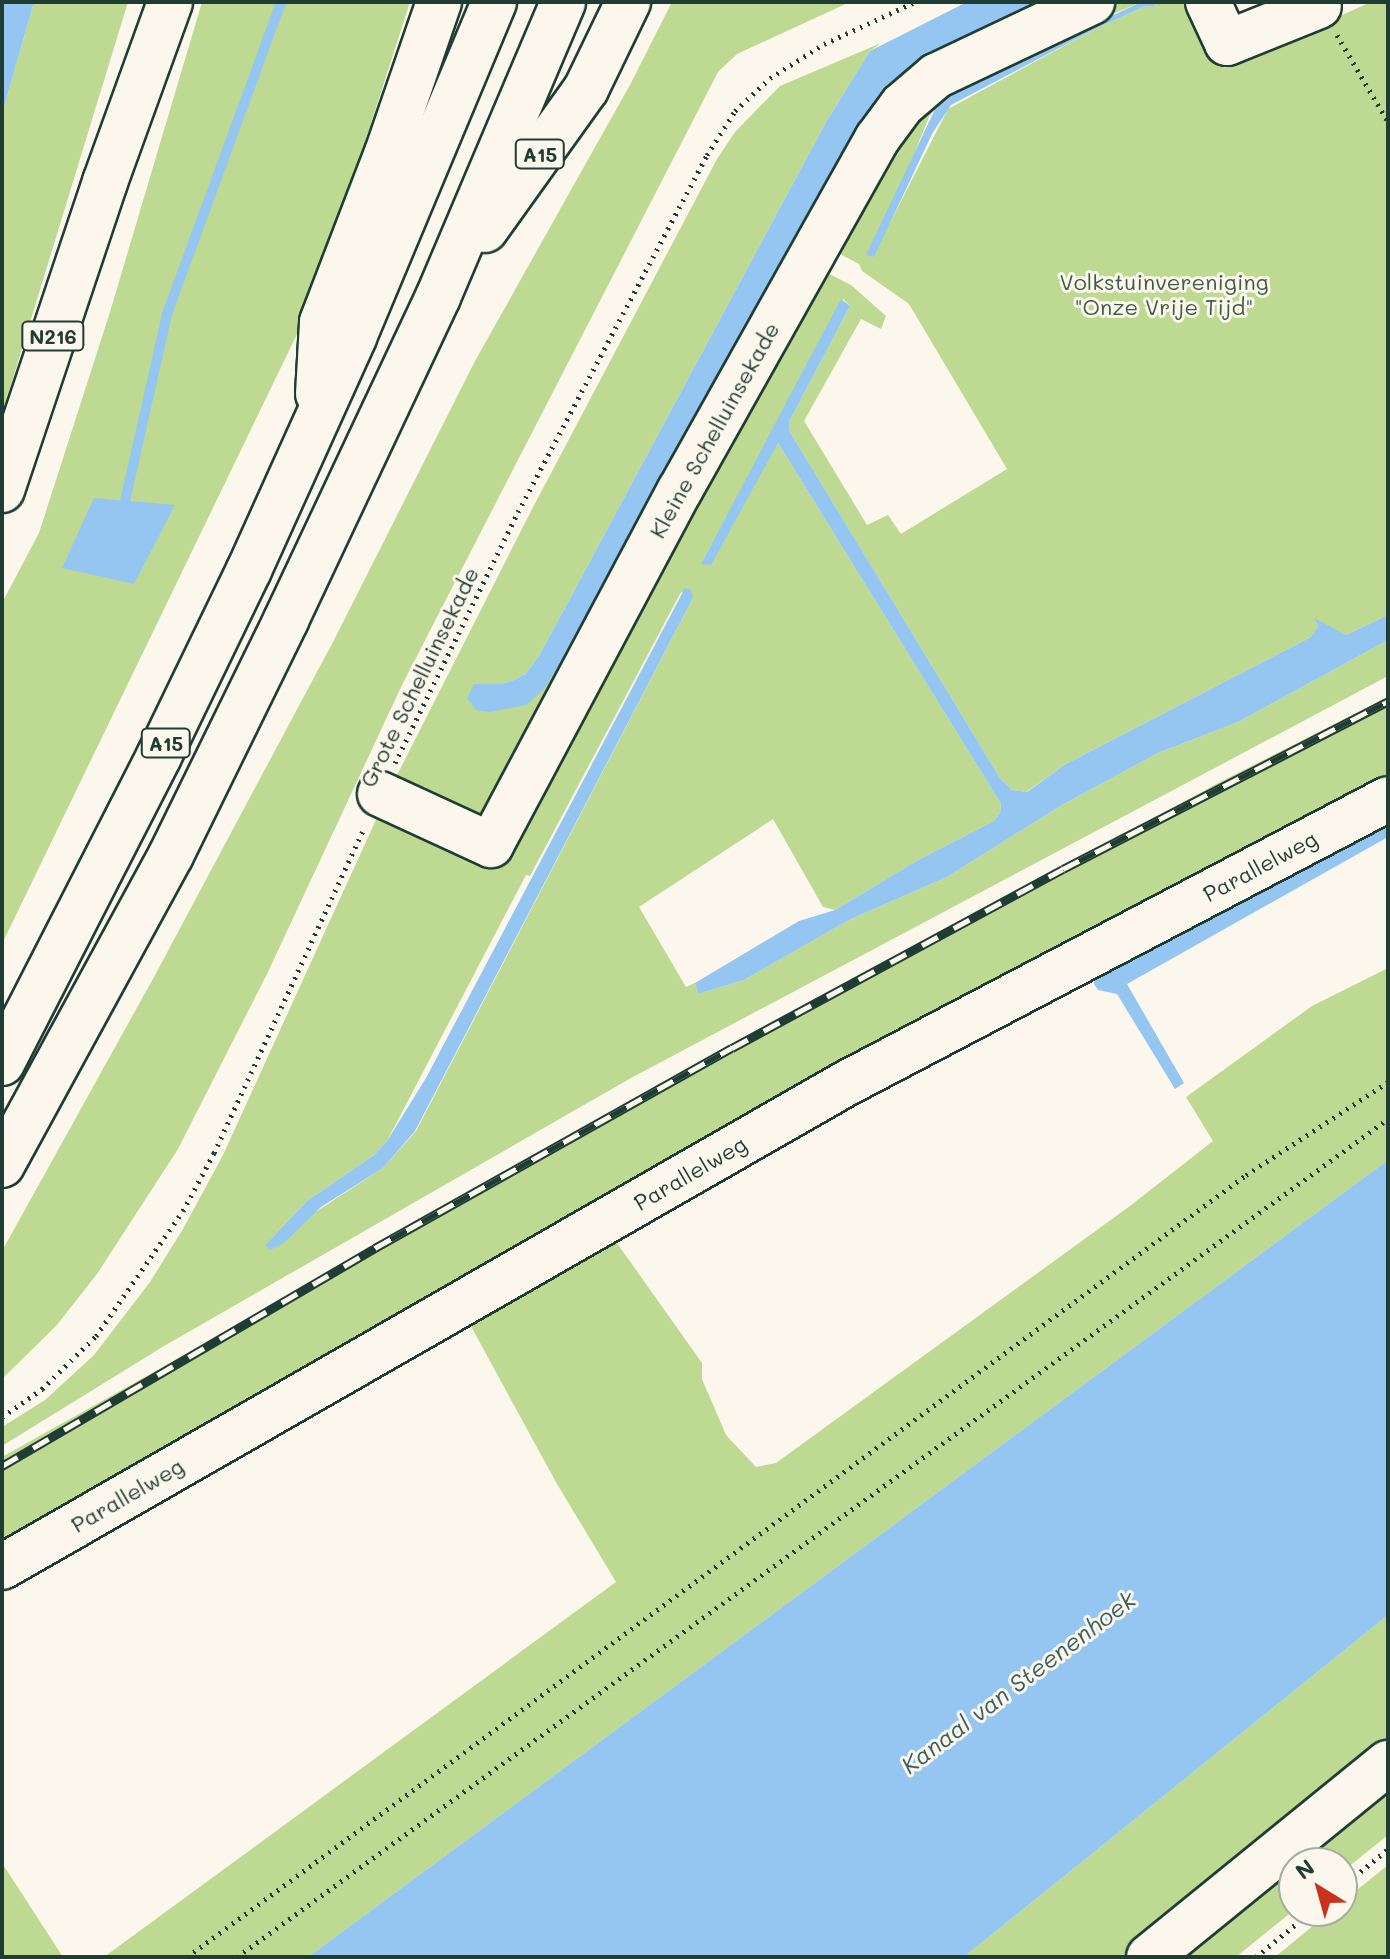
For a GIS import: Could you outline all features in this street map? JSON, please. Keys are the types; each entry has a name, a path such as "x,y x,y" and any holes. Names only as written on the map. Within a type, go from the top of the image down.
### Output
{"main road":[{"name":"N216","path":"105,182 155,2"},
{"name":"N216","path":"2,490 105,182 170,2"},
{"name":"A15","path":"317,416 322,322 387,153 439,2"},
{"name":"A15","path":"2,1063 159,756 317,416 424,174 494,2"},
{"name":"A15","path":"2,1165 171,855 438,297 563,2"},
{"name":"A15","path":"438,297 586,89 628,2"},
{"name":"Kleine Schelluinsekade","path":"380,794 491,845 680,490 877,139 902,105 936,76 1092,2"},
{"path":"1208,2 1227,43 1319,6"},
{"name":"Parallelweg","path":"2,1567 845,1084 1388,799"},
{"path":"1149,1957 1388,1763"}],"path":[{"name":"Grote Schelluinsekade","path":"2,1417 42,1389 96,1336 183,1211 214,1153 380,794 518,512 707,155 735,111 770,78 824,44 915,2"},
{"path":"1319,6 1388,122"},
{"path":"187,1957 1246,1175 1388,1082"},
{"path":"237,1957 1388,1119"},
{"path":"1358,1874 1388,1849"},
{"path":"1256,1957 1293,1927"}],"green space":[{"path":"34,2 128,2 2,414 2,114"},
{"path":"202,2 410,2 315,297 2,944 2,603 39,533 110,312"},
{"path":"672,2 850,2 737,54 718,72 402,685 267,974 178,1149 97,1274 56,1326 2,1379 2,1251 154,977 333,642 475,361 631,83"},
{"name":"Volkstuinvereniging \"Onze Vrije Tijd\"","path":"1108,2 1141,2 1096,21 947,97 937,105 929,117 872,258 948,109 1097,28 1146,6 1154,7 1156,2 1187,2 1224,68 1371,2 1388,2 1388,615 1346,635 1315,620 1318,626 1311,637 1064,765 1026,792 1012,790 1000,778 790,432 789,422 850,306 843,299 701,564 778,443 1001,804 1000,813 994,821 918,860 835,910 823,907 773,819 639,907 686,987 695,983 698,994 744,980 849,920 947,877 1062,805 1158,753 1238,722 1388,640 1388,676 631,1078 164,1346 2,1446 2,1427 45,1400 94,1355 150,1282 183,1229 223,1155 380,811 493,859 814,266 851,285 886,316 881,329 861,319 804,421 867,525 888,515 901,534 1007,469 909,304 862,271 859,264 825,246 905,115","holes":["681,592 693,598 416,1131 383,1168 265,1245 307,1201 374,1155 387,1141 526,875 530,876"]},
{"path":"881,43 870,51 826,122 539,656 525,674 502,684 475,684 467,698 559,667 873,101 883,88 909,71 493,822 391,787 530,513 717,159 735,132 780,86"},
{"path":"1388,697 1388,773 828,1068 2,1542 2,1457 679,1078 1218,783"},
{"path":"1388,968 1388,1160 308,1957 104,1957 616,1582 557,1484 467,1319 612,1236 702,1363 702,1379 726,1435 756,1467 776,1463 1130,1206 1213,1141 1186,1097 1312,1006"},
{"path":"1388,1615 1388,1740 1123,1957 964,1957"},
{"path":"1388,1774 1388,1835 1358,1859 1358,1847 1299,1847"},
{"path":"2,1863 63,1957 2,1957"},
{"path":"1278,1864 1278,1923 1236,1957 1165,1957"},
{"path":"1388,1865 1388,1957 1275,1957 1312,1927 1358,1927 1358,1889"}],"water":[{"path":"4,2 34,2 2,114 2,10"},
{"path":"967,2 1048,2 898,76 883,88 559,667 542,691 526,705 490,712 476,710 467,698 474,684 502,684 514,680 525,674 539,656 826,122 870,51"},
{"path":"1141,2 1156,2 1154,7 1146,6 1097,28 951,105 932,134 874,257 866,255 937,105 960,87"},
{"path":"841,299 850,306 789,422 790,432 1000,778 1012,790 1027,792 1064,765 1311,637 1318,626 1314,618 1346,635 1388,615 1388,640 1238,722 1158,753 1062,805 947,877 849,920 744,980 698,994 695,983 799,921 835,910 918,860 994,821 1000,813 1001,804 778,443 711,565 701,564"},
{"path":"94,498 175,505 134,584 62,568"},
{"path":"685,588 691,590 693,598 415,1131 383,1168 321,1207 284,1243 270,1250 265,1245 307,1201 374,1155 387,1141 426,1078"},
{"path":"1388,815 1388,837 1127,984 1184,1083 1175,1089 1117,994 1098,990 1094,984 1096,972 1274,885 1279,878"},
{"name":"Kanaal van Steenenhoek","path":"1388,1160 1388,1615 964,1957 308,1957"}],"waterway":[{"path":"125,501 167,314 281,2"}],"railway":[{"path":"2,1466 375,1248 732,1048 1063,869 1388,701"}]}
